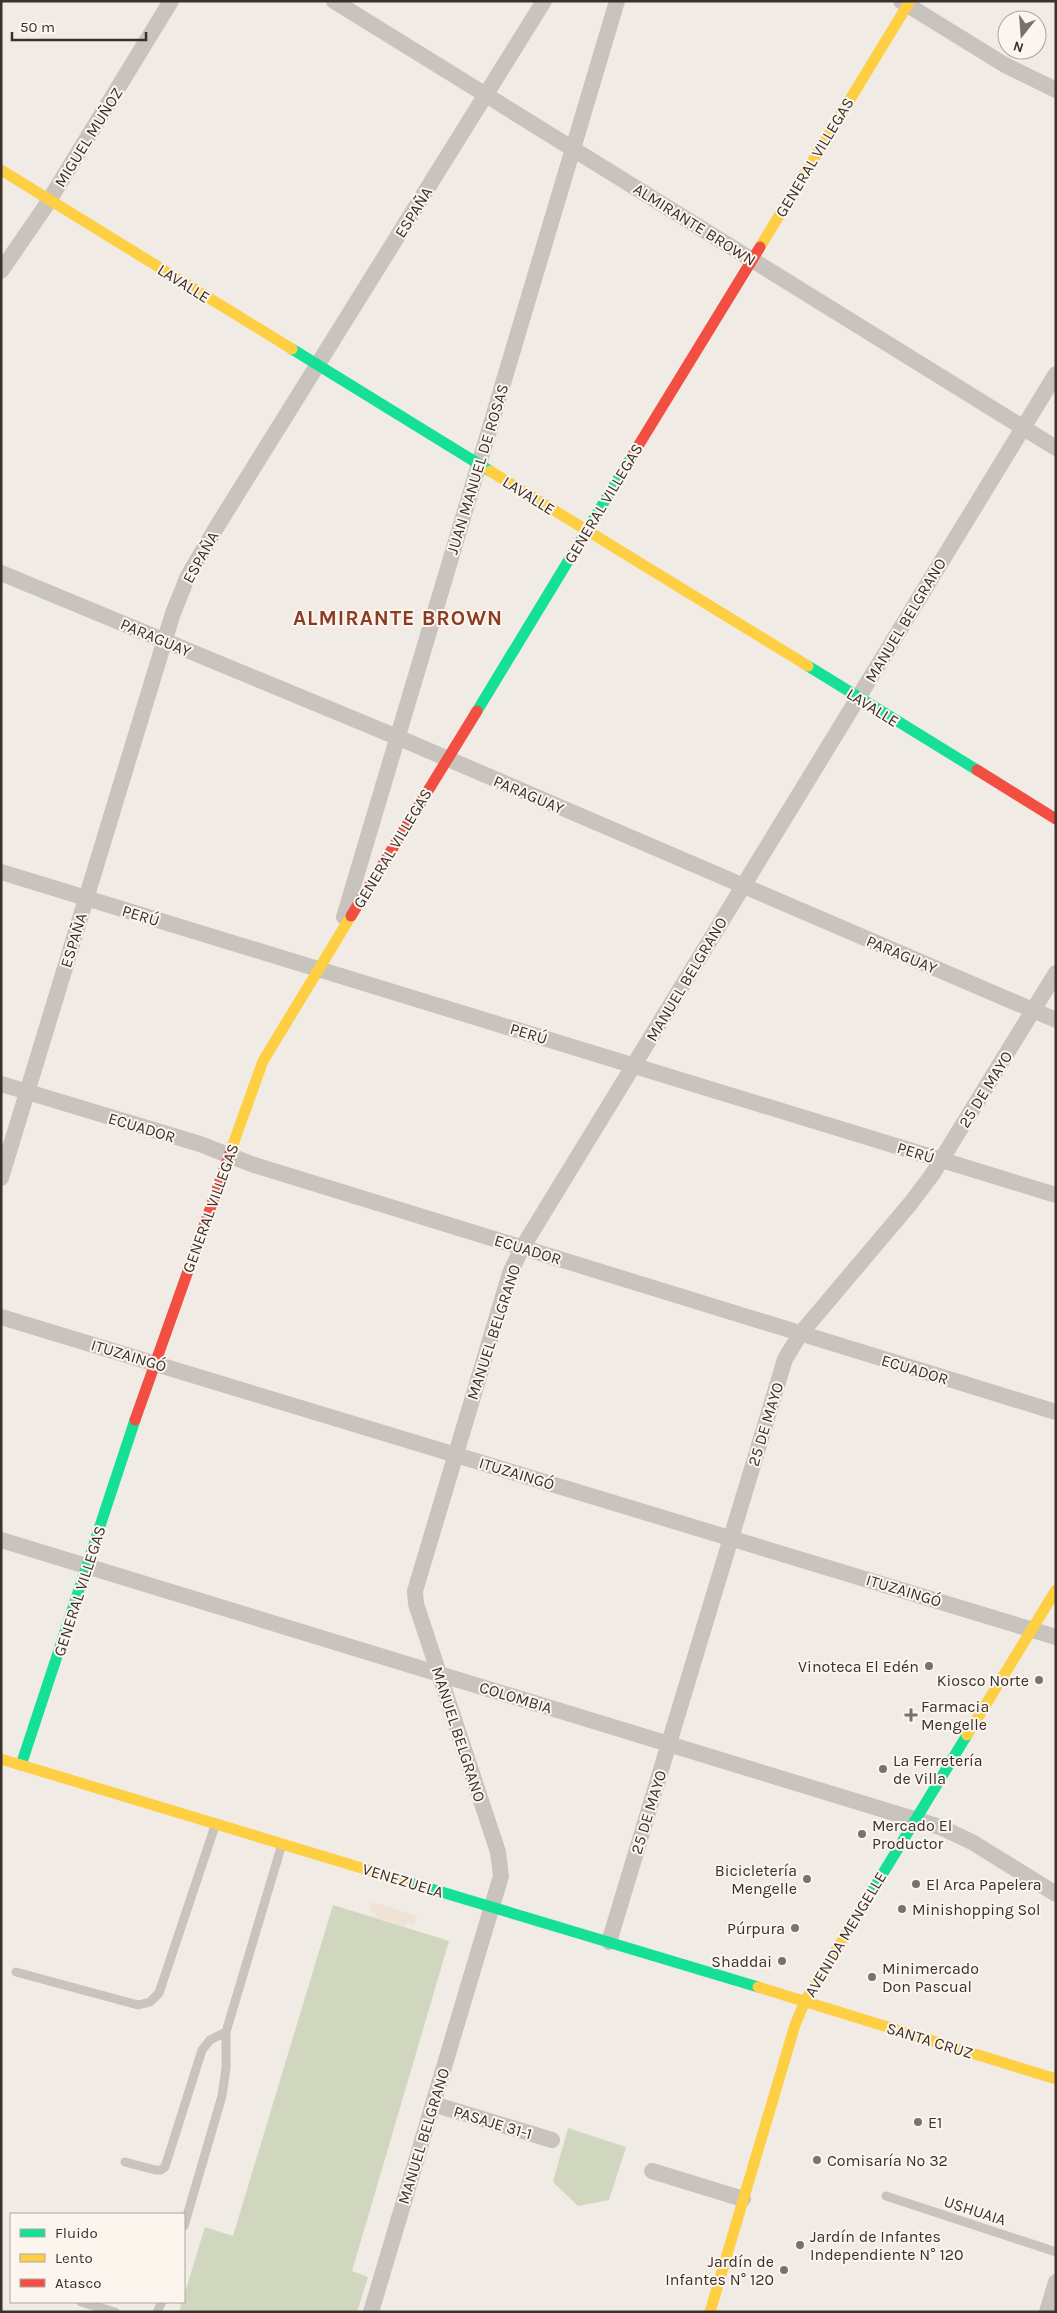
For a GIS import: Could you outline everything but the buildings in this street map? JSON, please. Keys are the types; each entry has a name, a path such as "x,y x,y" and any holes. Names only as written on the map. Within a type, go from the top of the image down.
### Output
{"street":[{"name":"MIGUEL MUÑOZ","path":"1,271 49,200 171,1"},
{"name":"ALMIRANTE BROWN","path":"334,1 1056,448"},
{"name":"ESPAÑA","path":"1,1178 164,641 178,601 195,563 544,1"},
{"name":"JUAN MANUEL DE ROSAS","path":"338,936 617,1"},
{"path":"906,3 1005,65 1056,90"},
{"name":"GENERAL VILLEGAS","path":"21,1765 154,1363 263,1060 752,260 906,3"},
{"name":"LAVALLE","path":"1,170 1056,819"},
{"name":"MANUEL BELGRANO","path":"371,2312 501,1876 500,1861 416,1604 415,1591 508,1280 522,1248 1056,374"},
{"name":"PARAGUAY","path":"1,573 397,737 1056,1020"},
{"name":"PERÚ","path":"1,872 1056,1195"},
{"name":"25 DE MAYO","path":"609,1942 782,1367 789,1351 801,1333 910,1204 941,1160 1056,973"},
{"name":"ECUADOR","path":"1,1084 200,1144 228,1155 522,1248 1056,1412"},
{"name":"ITUZAINGÓ","path":"1,1317 1056,1636"},
{"name":"COLOMBIA","path":"1,1540 915,1819 961,1837 1056,1894"},
{"name":"AVENIDA MENGELLE","path":"710,2312 795,2026 805,2001 1056,1590"},
{"name":"VENEZUELA","path":"1,1759 805,2001"},
{"name":"SANTA CRUZ","path":"805,2001 1056,2079"},
{"name":"PASAJE 31-1","path":"433,2104 552,2140"},
{"path":"652,2170 743,2199"},
{"path":"1047,2312 1056,2282"}],"lane":[{"path":"16,1972 138,2005 150,2002 159,1993 216,1823"},
{"path":"185,2223 222,2096 226,2068 226,2032 282,1843"},
{"path":"124,2162 156,2170 166,2167 202,2050 210,2040 226,2032"},
{"name":"USHUAIA","path":"886,2196 1056,2252"},
{"path":"84,2303 115,2312"}],"green space":[{"path":"333,1905 449,1941 352,2271 368,2277 357,2312 179,2312 182,2303 185,2303 185,2292 205,2227 233,2236"},
{"path":"568,2128 626,2147 609,2200 578,2206 553,2182"}],"shaded area":[{"path":"372,1902 417,1916 414,1925 407,1923 405,1927 375,1918 376,1913 369,1911"}],"traffic: fast":[{"path":"292,349 490,471"},
{"path":"477,711 632,456"},
{"path":"808,666 977,770"},
{"path":"21,1765 135,1420"},
{"path":"857,1916 967,1735"},
{"path":"408,1882 758,1987"}],"traffic: slow":[{"path":"760,247 910,1"},
{"path":"1,170 292,349"},
{"path":"490,471 808,666"},
{"path":"231,1150 263,1061 351,916"},
{"path":"967,1735 1056,1590"},
{"path":"1,1759 408,1882"},
{"path":"710,2312 795,2025 805,2001 857,1916"},
{"path":"758,1987 1056,2079"}],"traffic: jam":[{"path":"632,456 760,247"},
{"path":"351,916 477,711"},
{"path":"977,770 1056,819"},
{"path":"135,1420 231,1150"}],"place":[{"name":"Vinoteca El Edén","path":"929,1666"},
{"name":"Kiosco Norte","path":"1039,1680"},
{"name":"Farmacia Mengelle","path":"911,1715"},
{"name":"La Ferretería de Villa","path":"883,1769"},
{"name":"Mercado El Productor","path":"862,1834"},
{"name":"Bicicletería Mengelle","path":"807,1879"},
{"name":"El Arca Papelera","path":"916,1884"},
{"name":"Minishopping Sol","path":"902,1909"},
{"name":"Púrpura","path":"795,1928"},
{"name":"Shaddai","path":"782,1961"},
{"name":"Minimercado Don Pascual","path":"872,1977"},
{"name":"E1","path":"918,2122"},
{"name":"Comisaría Nº 32","path":"817,2160"},
{"name":"Jardín de Infantes Independiente N° 120","path":"800,2245"},
{"name":"Jardín de Infantes N° 120","path":"784,2270"}],"district":[{"name":"ALMIRANTE BROWN","path":"398,618"}]}
